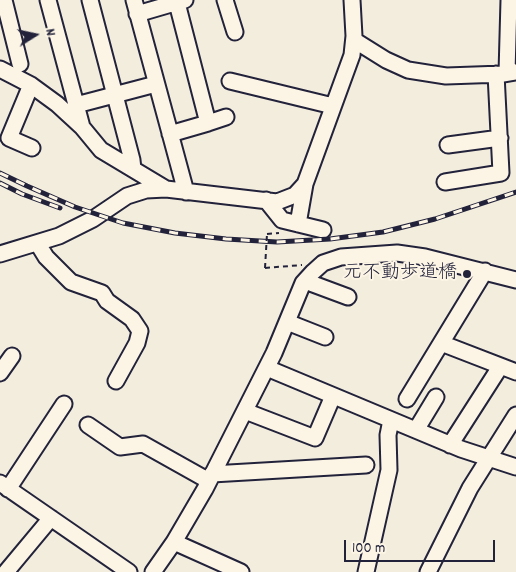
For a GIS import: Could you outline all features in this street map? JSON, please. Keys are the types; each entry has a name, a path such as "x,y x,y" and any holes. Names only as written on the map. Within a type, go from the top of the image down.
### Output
{"street":[{"path":"4,0 20,64"},
{"path":"48,0 82,127"},
{"path":"90,0 133,169"},
{"path":"226,0 235,32"},
{"path":"298,224 305,184 352,55 354,40 352,0"},
{"path":"445,182 501,173 500,138 506,73 509,0"},
{"path":"186,192 135,7 182,1 208,123"},
{"path":"354,40 386,60 408,70 446,76 506,73"},
{"path":"0,70 30,85 58,104 82,127 101,150 166,189"},
{"path":"230,81 333,106"},
{"path":"76,105 156,84"},
{"path":"30,85 9,138 32,148"},
{"path":"170,134 226,118"},
{"path":"448,145 500,138"},
{"path":"0,254 38,244 59,236 93,219 127,196 146,190 166,189 277,202 295,195 305,184"},
{"path":"266,200 282,220 323,230"},
{"path":"38,244 46,257 71,282 102,292 107,301 132,319 140,331 137,342 116,381"},
{"path":"153,572 174,542 211,478 267,368 305,281 323,263 341,257 397,253 424,256 516,280"},
{"path":"407,398 485,271"},
{"path":"305,281 348,297"},
{"path":"287,322 325,337"},
{"path":"440,344 516,372"},
{"path":"0,373 12,356"},
{"path":"450,445 500,367"},
{"path":"267,368 450,445 516,467"},
{"path":"245,411 315,438 333,396"},
{"path":"416,430 436,396"},
{"path":"64,404 4,486 129,572"},
{"path":"428,572 470,488 516,415"},
{"path":"366,572 389,470 388,435 391,420"},
{"path":"88,425 120,448 143,444 211,478 366,465"},
{"path":"6,572 51,518"},
{"path":"174,542 241,572"}],"path":[{"path":"267,234 265,268 299,265"}],"railway":[{"path":"0,173 75,207 123,223 175,233 277,242 330,239 383,232 435,219 516,192"},
{"path":"0,183 22,194 60,208"}],"place":[{"name":"元不動歩道橋","path":"467,274"}]}
